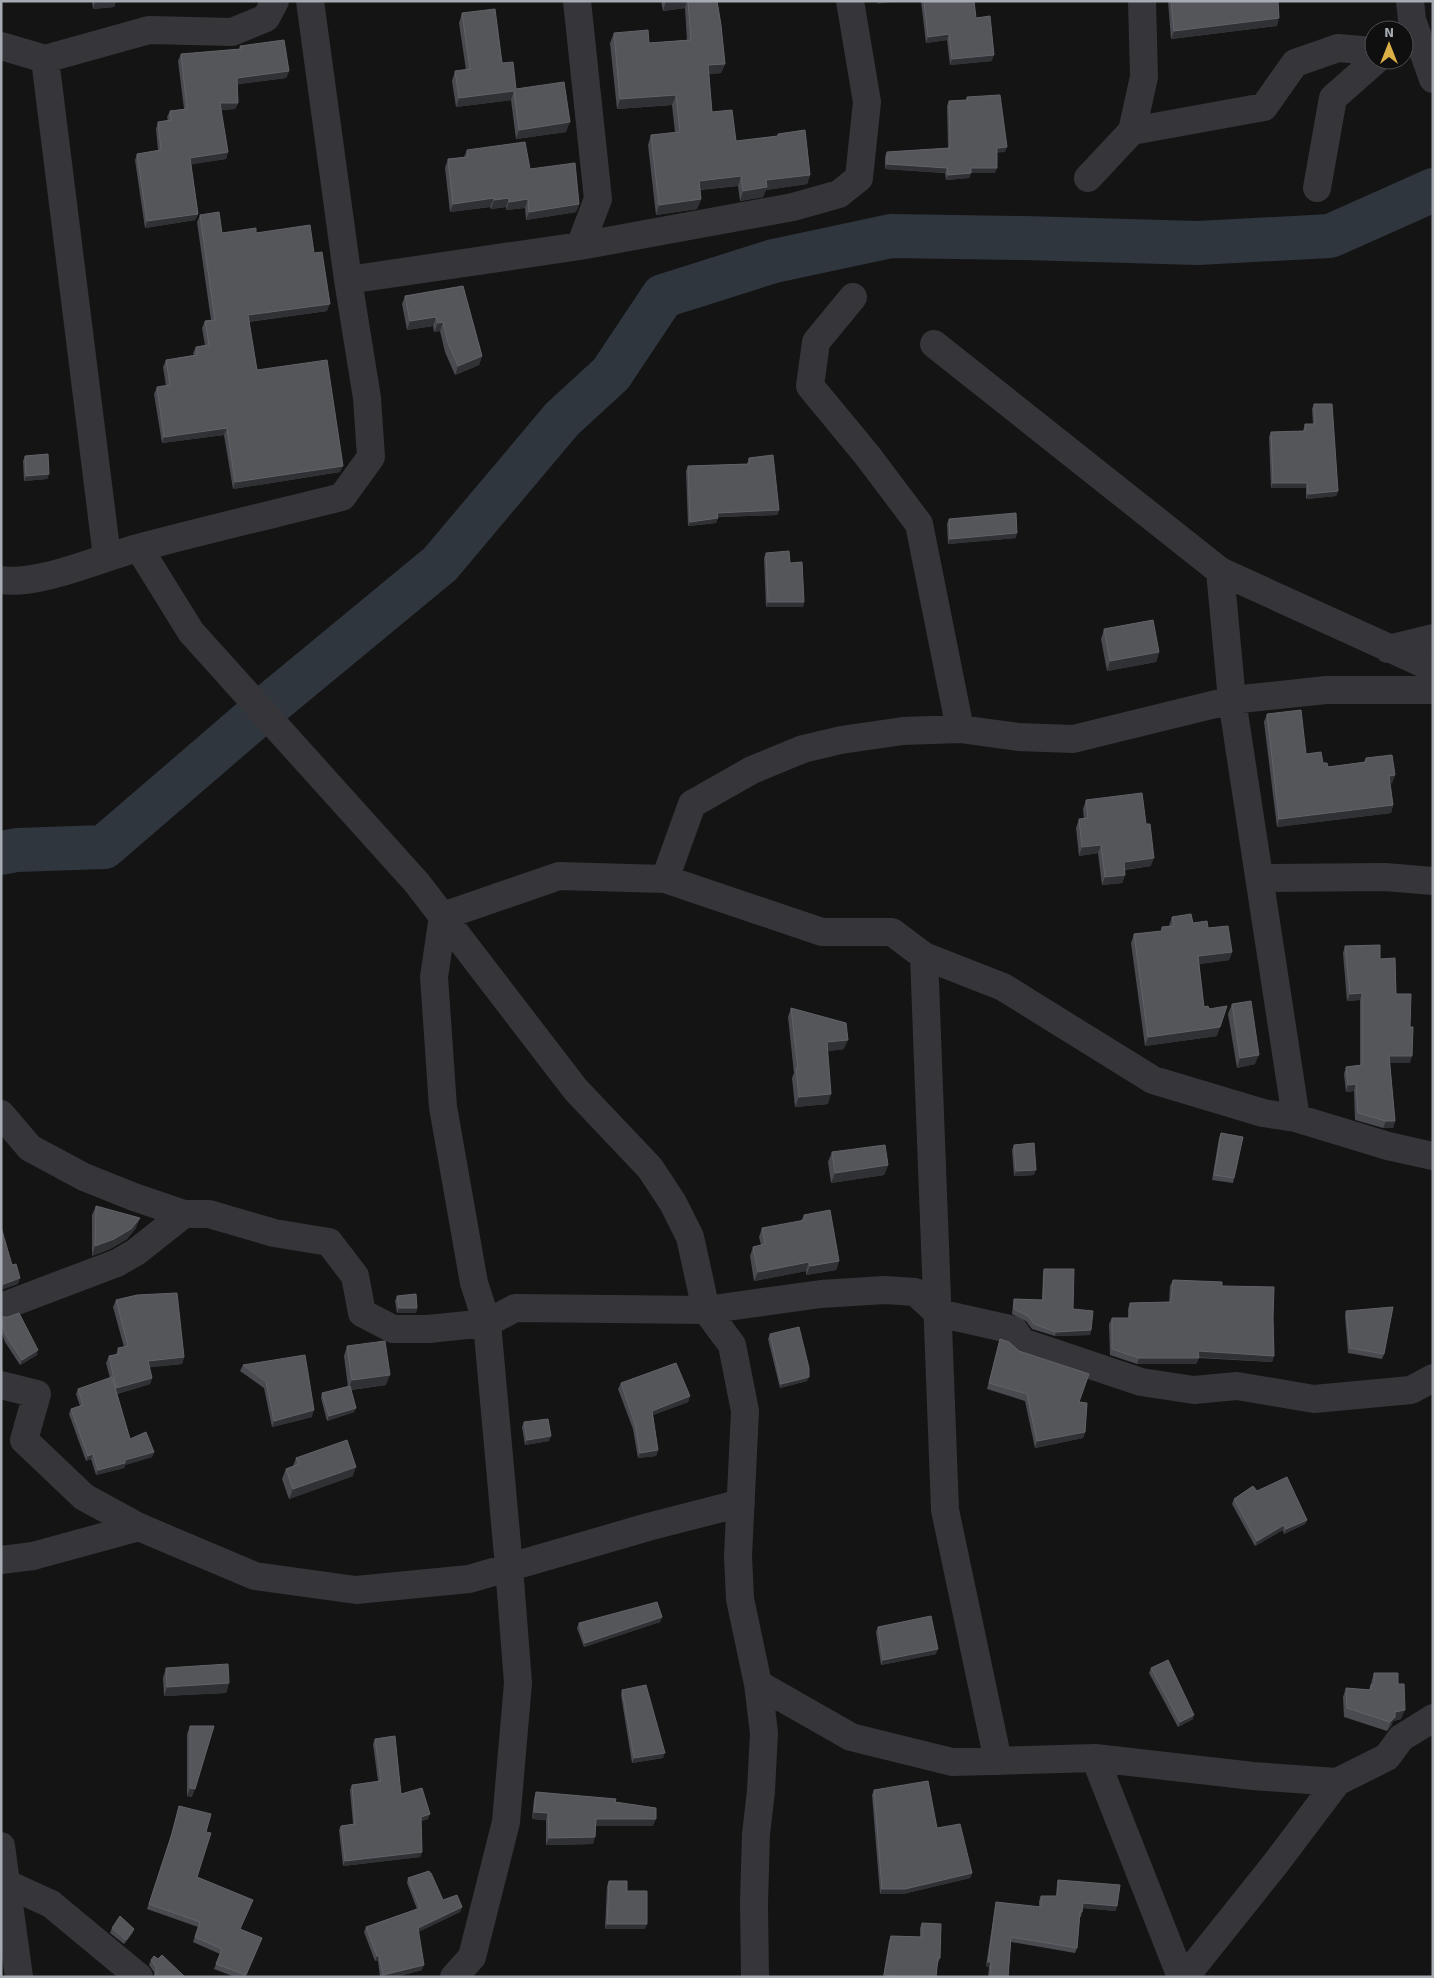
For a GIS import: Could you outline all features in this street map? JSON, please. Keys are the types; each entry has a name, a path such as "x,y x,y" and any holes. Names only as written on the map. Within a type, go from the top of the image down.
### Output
{"street":[{"path":"1,46 45,59 148,30 232,32 266,18 275,1"},
{"path":"1,580 13,582 53,574 139,548 342,497 371,457 367,398 348,280 310,1"},
{"path":"577,1 598,199 580,246"},
{"path":"348,280 580,246 793,207 839,194 859,178 867,102 850,1"},
{"path":"1088,178 1132,131 1144,77 1142,1"},
{"path":"1409,17 1433,79"},
{"path":"1132,131 1264,108 1295,63 1338,48 1364,50"},
{"path":"45,59 107,557"},
{"path":"1318,188 1333,98 1365,70"},
{"path":"853,297 816,342 810,386 867,455 919,524 960,729"},
{"path":"934,344 1220,571 1433,668"},
{"path":"139,548 191,632 417,883 576,1090 650,1168 674,1203 690,1237 706,1310 732,1345 745,1412 738,1556 740,1599 758,1684 764,1733 756,1854 755,1977"},
{"path":"1220,571 1232,700 1296,1118"},
{"path":"1388,649 1433,638"},
{"path":"665,879 692,804 752,770 803,749 842,740 903,731 960,729 1018,737 1073,739 1232,700 1326,690 1433,690"},
{"path":"443,916 559,876 665,879 822,932 892,932 924,956 1003,986 1153,1080 1263,1113 1296,1118 1388,1146 1433,1156"},
{"path":"1260,878 1385,877 1433,881"},
{"path":"443,916 434,976 443,1107 474,1283 487,1323 518,1683 506,1822 472,1958 454,1977"},
{"path":"924,956 945,1510 998,1761"},
{"path":"1,1114 30,1148 84,1177 184,1214 209,1214 274,1233 329,1242 355,1276 362,1313 393,1329 428,1329 487,1323 515,1308 706,1310 821,1294 885,1290 915,1292 938,1313 1014,1330 1022,1342 1140,1382 1194,1390 1237,1386 1314,1399 1411,1390 1433,1378"},
{"path":"1,1307 117,1264 136,1252 184,1214"},
{"path":"1,1385 36,1394 24,1440 84,1497 139,1527 256,1576 356,1590 469,1579 648,1527 741,1503"},
{"path":"1,1560 33,1556 139,1527"},
{"path":"758,1684 851,1737 952,1762 1095,1758 1253,1776 1337,1782"},
{"path":"1185,1977 1276,1863 1337,1782 1387,1757 1402,1738 1433,1718"},
{"path":"1095,1758 1181,1977"},
{"path":"1,1846 4,1882 19,1977"},
{"path":"4,1882 50,1904 139,1977"}],"building":[{"path":"688,1 717,1 725,64 708,65 712,112 732,110 736,141 778,136 778,134 805,130 810,175 766,180 767,187 743,191 741,176 699,181 701,199 659,205 651,135 680,132 676,95 620,99 614,33 648,30 649,43 691,40"},
{"path":"924,1 974,1 976,18 990,16 994,55 952,59 949,34 928,37"},
{"path":"1171,1 1278,1 1279,18 1174,31"},
{"path":"495,9 502,63 513,62 516,89 564,82 570,122 519,130 514,91 459,98 455,71 470,69 462,13"},
{"path":"284,40 289,71 237,78 238,103 220,103 228,152 190,158 198,214 147,221 137,154 161,150 158,122 171,120 170,111 187,109 181,54 241,49 240,46"},
{"path":"1000,95 1007,147 997,148 997,168 971,168 971,173 948,175 947,168 887,164 887,152 950,148 949,101 967,100 967,97"},
{"path":"525,142 530,169 575,163 579,204 529,212 528,199 509,202 509,198 494,200 494,198 453,204 448,159 468,157 467,150"},
{"path":"219,212 222,233 256,228 256,233 310,225 314,253 322,252 330,304 248,315 257,370 327,360 343,466 235,482 227,428 164,437 157,387 170,385 166,360 197,355 196,347 209,345 205,321 215,320 200,215"},
{"path":"463,286 482,356 458,366 448,343 443,322 438,323 436,317 410,321 405,296"},
{"path":"1314,404 1332,404 1338,491 1308,494 1307,483 1273,483 1271,432 1305,431 1305,424 1315,424"},
{"path":"48,454 49,474 26,476 25,456"},
{"path":"773,455 779,510 717,513 718,518 690,522 688,466 749,464 749,458"},
{"path":"1016,513 1017,533 950,539 949,519"},
{"path":"789,551 790,563 802,562 804,602 768,602 766,553"},
{"path":"1153,620 1159,652 1110,661 1104,629"},
{"path":"1301,710 1306,754 1321,752 1323,763 1327,763 1328,767 1366,762 1366,758 1392,755 1395,775 1389,776 1393,805 1279,819 1267,714"},
{"path":"1142,793 1146,824 1150,824 1154,858 1124,862 1125,875 1105,877 1101,845 1082,847 1079,819 1088,818 1086,800"},
{"path":"1191,914 1193,923 1207,921 1208,928 1228,926 1232,952 1198,956 1204,1007 1208,1006 1209,1009 1227,1006 1220,1027 1148,1037 1134,934 1162,931 1162,927 1174,926 1172,917"},
{"path":"1380,945 1380,959 1395,958 1396,994 1411,994 1410,1027 1413,1027 1412,1056 1389,1056 1395,1121 1386,1121 1358,1113 1356,1084 1348,1085 1346,1067 1362,1065 1362,993 1350,994 1345,946"},
{"path":"1251,1001 1259,1055 1240,1058 1232,1004"},
{"path":"791,1008 846,1023 848,1040 827,1042 831,1094 799,1097 796,1068 798,1068"},
{"path":"1221,1133 1243,1137 1234,1178 1214,1175"},
{"path":"1034,1143 1036,1170 1016,1171 1014,1145"},
{"path":"885,1145 888,1165 835,1173 832,1152"},
{"path":"96,1206 140,1218 131,1229 114,1239 95,1246"},
{"path":"830,1210 839,1261 810,1266 809,1262 758,1272 753,1247 765,1244 762,1228 805,1220 804,1215"},
{"path":"1,1227 12,1265 16,1264 20,1278 1,1285"},
{"path":"1044,1269 1074,1269 1073,1309 1093,1311 1091,1330 1056,1332 1034,1324 1028,1316 1014,1309 1014,1299 1043,1300"},
{"path":"1173,1280 1222,1282 1222,1286 1274,1287 1274,1356 1198,1351 1199,1358 1139,1358 1112,1349 1112,1318 1130,1318 1130,1303 1171,1302"},
{"path":"177,1293 184,1357 148,1361 152,1378 116,1388 109,1356 119,1354 118,1348 128,1346 116,1300 137,1295"},
{"path":"416,1294 417,1308 399,1308 397,1296"},
{"path":"1393,1307 1384,1354 1350,1348 1346,1311"},
{"path":"19,1313 38,1350 22,1360 7,1337 1,1322 1,1317 8,1317"},
{"path":"799,1327 809,1368 809,1377 781,1384 770,1334"},
{"path":"1000,1339 1009,1342 1019,1351 1089,1374 1079,1402 1087,1403 1085,1432 1037,1441 1027,1394 989,1383"},
{"path":"385,1341 390,1375 352,1380 347,1346"},
{"path":"305,1355 314,1410 274,1421 266,1382 243,1365"},
{"path":"676,1363 690,1396 652,1411 658,1450 640,1453 635,1424 621,1383"},
{"path":"112,1377 130,1439 146,1432 154,1452 125,1460 125,1463 98,1470 93,1454 88,1456 71,1409 83,1405 78,1389"},
{"path":"350,1386 356,1408 329,1416 322,1393"},
{"path":"548,1419 551,1436 527,1440 524,1422"},
{"path":"347,1440 356,1467 293,1489 286,1469 299,1464 296,1458"},
{"path":"1287,1477 1307,1520 1286,1529 1284,1525 1257,1541 1234,1499 1253,1486 1257,1491"},
{"path":"657,1602 662,1617 585,1643 579,1623"},
{"path":"931,1616 938,1649 883,1660 878,1627"},
{"path":"1168,1660 1194,1715 1180,1722 1151,1668"},
{"path":"228,1664 229,1683 167,1687 166,1668"},
{"path":"1374,1673 1398,1673 1398,1684 1404,1684 1405,1710 1395,1712 1395,1717 1390,1722 1347,1708 1346,1688 1371,1690 1371,1685 1374,1685"},
{"path":"646,1685 665,1753 634,1758 622,1690"},
{"path":"190,1726 214,1726 195,1789 190,1788"},
{"path":"395,1736 401,1794 422,1788 430,1814 421,1817 422,1852 345,1861 341,1826 355,1824 352,1785 381,1781 375,1739"},
{"path":"928,1781 937,1828 960,1824 972,1873 905,1889 882,1889 874,1790"},
{"path":"536,1792 616,1799 615,1802 656,1808 656,1819 596,1819 595,1837 549,1838 548,1813 534,1812"},
{"path":"179,1806 211,1814 206,1832 211,1833 197,1877 253,1900 240,1929 262,1938 246,1975 216,1964 222,1949 195,1937 200,1922 149,1904 172,1834"},
{"path":"429,1871 443,1900 457,1895 462,1907 418,1928 424,1965 383,1975 379,1956 377,1956 366,1927 420,1908 408,1878"},
{"path":"1058,1880 1120,1885 1117,1906 1083,1903 1082,1912 1080,1912 1077,1948 1011,1937 1008,1977 990,1977 991,1962 988,1962 996,1902 1041,1907 1041,1896 1057,1896"},
{"path":"609,1881 627,1881 627,1891 647,1891 647,1924 607,1924"},
{"path":"120,1916 134,1929 126,1940 112,1928"},
{"path":"922,1923 941,1924 940,1958 938,1958 936,1977 884,1975 891,1936 922,1937"},
{"path":"162,1955 185,1977 155,1977 156,1967 151,1960 154,1956 158,1959"}],"waterway":[{"path":"1,853 17,850 104,847 262,711 440,564 562,419 611,374 663,296 774,261 891,236 1198,243 1330,236 1433,190"}]}
